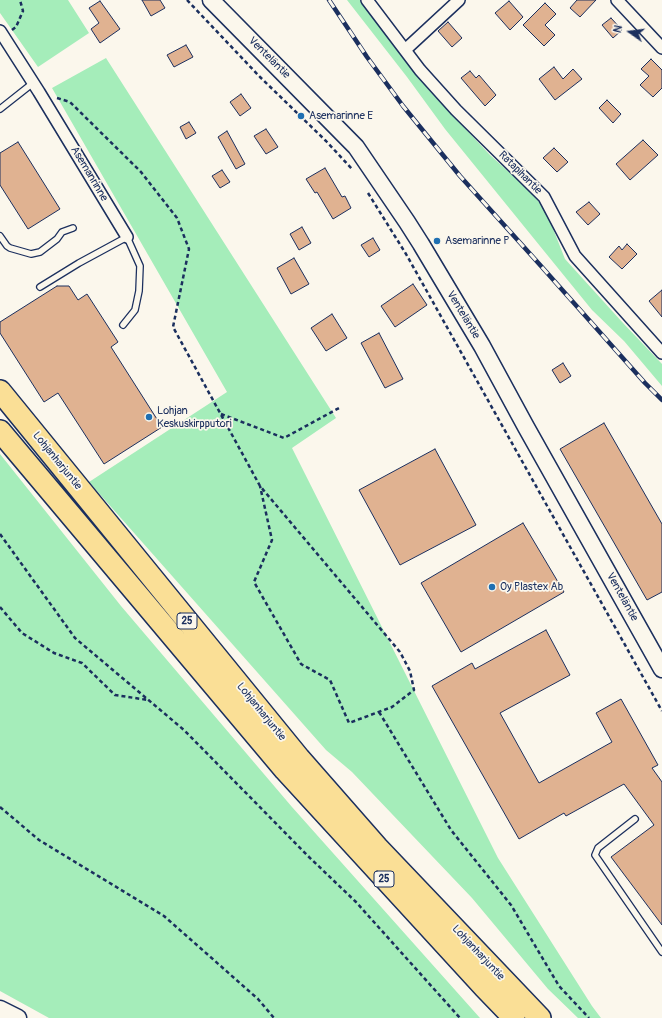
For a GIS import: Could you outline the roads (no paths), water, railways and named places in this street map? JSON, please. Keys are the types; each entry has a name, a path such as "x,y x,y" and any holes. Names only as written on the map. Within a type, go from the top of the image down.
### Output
{"highway":[{"name":"Lohjanharjuntie","path":"0,391 299,758 377,847 540,1018"},
{"name":"Lohjanharjuntie","path":"0,431 285,770 514,1018"},
{"path":"484,987 502,1018"}],"street":[{"name":"Venteläntie","path":"211,0 356,147 403,216 482,346 662,669"},
{"name":"Ratapihantie","path":"367,0 420,70 456,110 544,197 575,256 662,353"},
{"path":"405,50 459,0"},
{"path":"617,0 662,48"},
{"name":"Asemanrinne","path":"2,34 127,237"},
{"path":"0,1008 18,1018"}],"lane":[{"path":"0,109 36,88"},
{"path":"0,236 10,248 31,254 40,252 57,239 62,232 74,228"},
{"path":"40,287 79,263 127,237"},
{"name":"Asemanrinne","path":"123,325 134,310 139,291 140,266 127,237"},
{"path":"635,819 598,848 595,855 662,952"}],"railway":[{"path":"329,0 367,57 403,106 460,176 645,383 662,400"}],"place":[{"name":"Asemarinne E","path":"301,116"},
{"name":"Asemarinne P","path":"437,241"},
{"name":"Lohjan Keskuskirpputori","path":"149,417"},
{"name":"Oy Plastex Ab","path":"492,587"}]}
